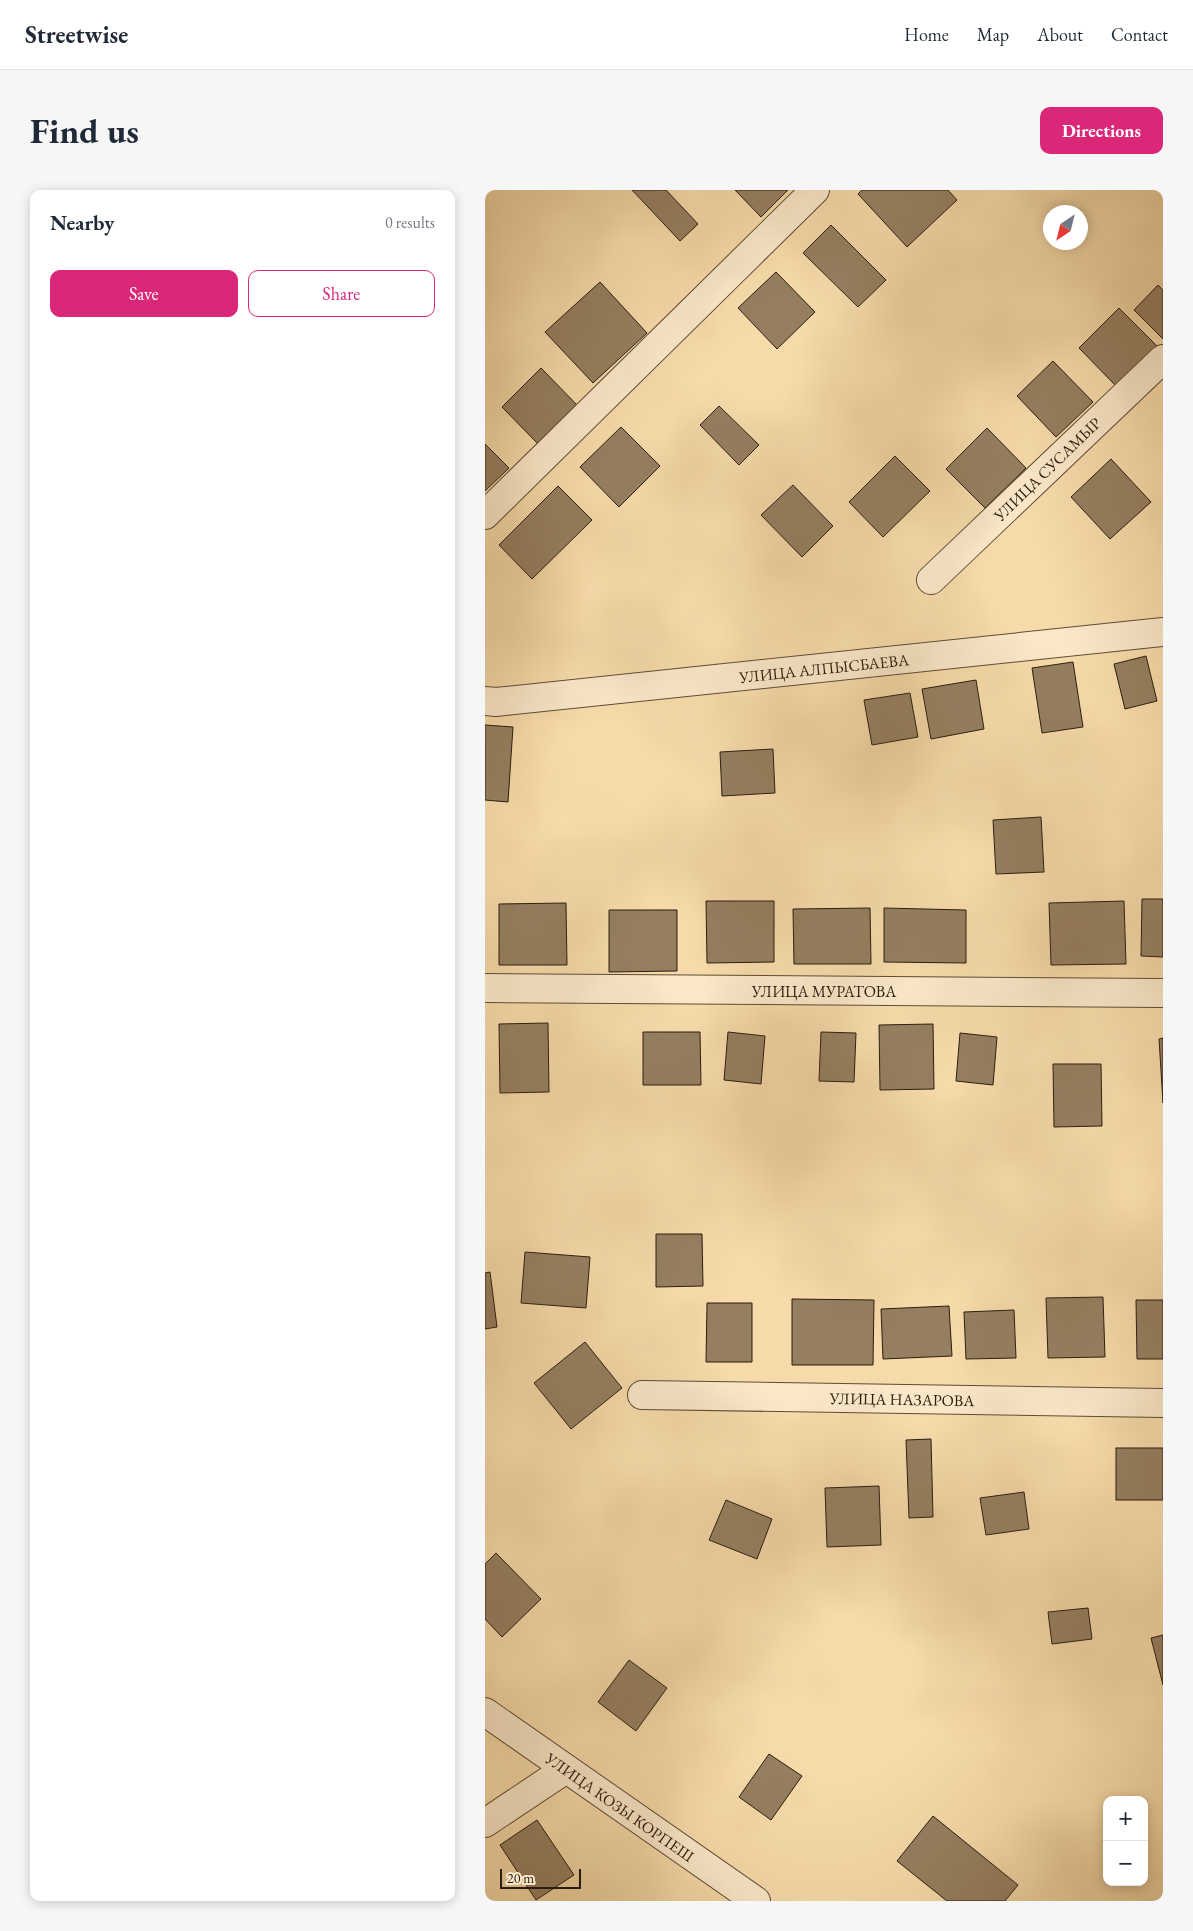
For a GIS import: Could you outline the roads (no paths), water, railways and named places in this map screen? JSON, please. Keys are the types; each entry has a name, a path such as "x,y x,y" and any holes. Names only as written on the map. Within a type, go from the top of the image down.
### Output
{"street":[{"path":"485,515 815,190"},
{"name":"УЛИЦА СУСАМЫР","path":"931,580 1163,359"},
{"name":"УЛИЦА АЛПЫСБАЕВА","path":"485,701 506,701 1163,632"},
{"name":"УЛИЦА МУРАТОВА","path":"485,988 1163,993"},
{"name":"УЛИЦА НАЗАРОВА","path":"642,1394 1163,1402"},
{"name":"УЛИЦА КОЗЫ КОРПЕШ","path":"485,1712 756,1901"},
{"path":"485,1823 566,1769"}]}
